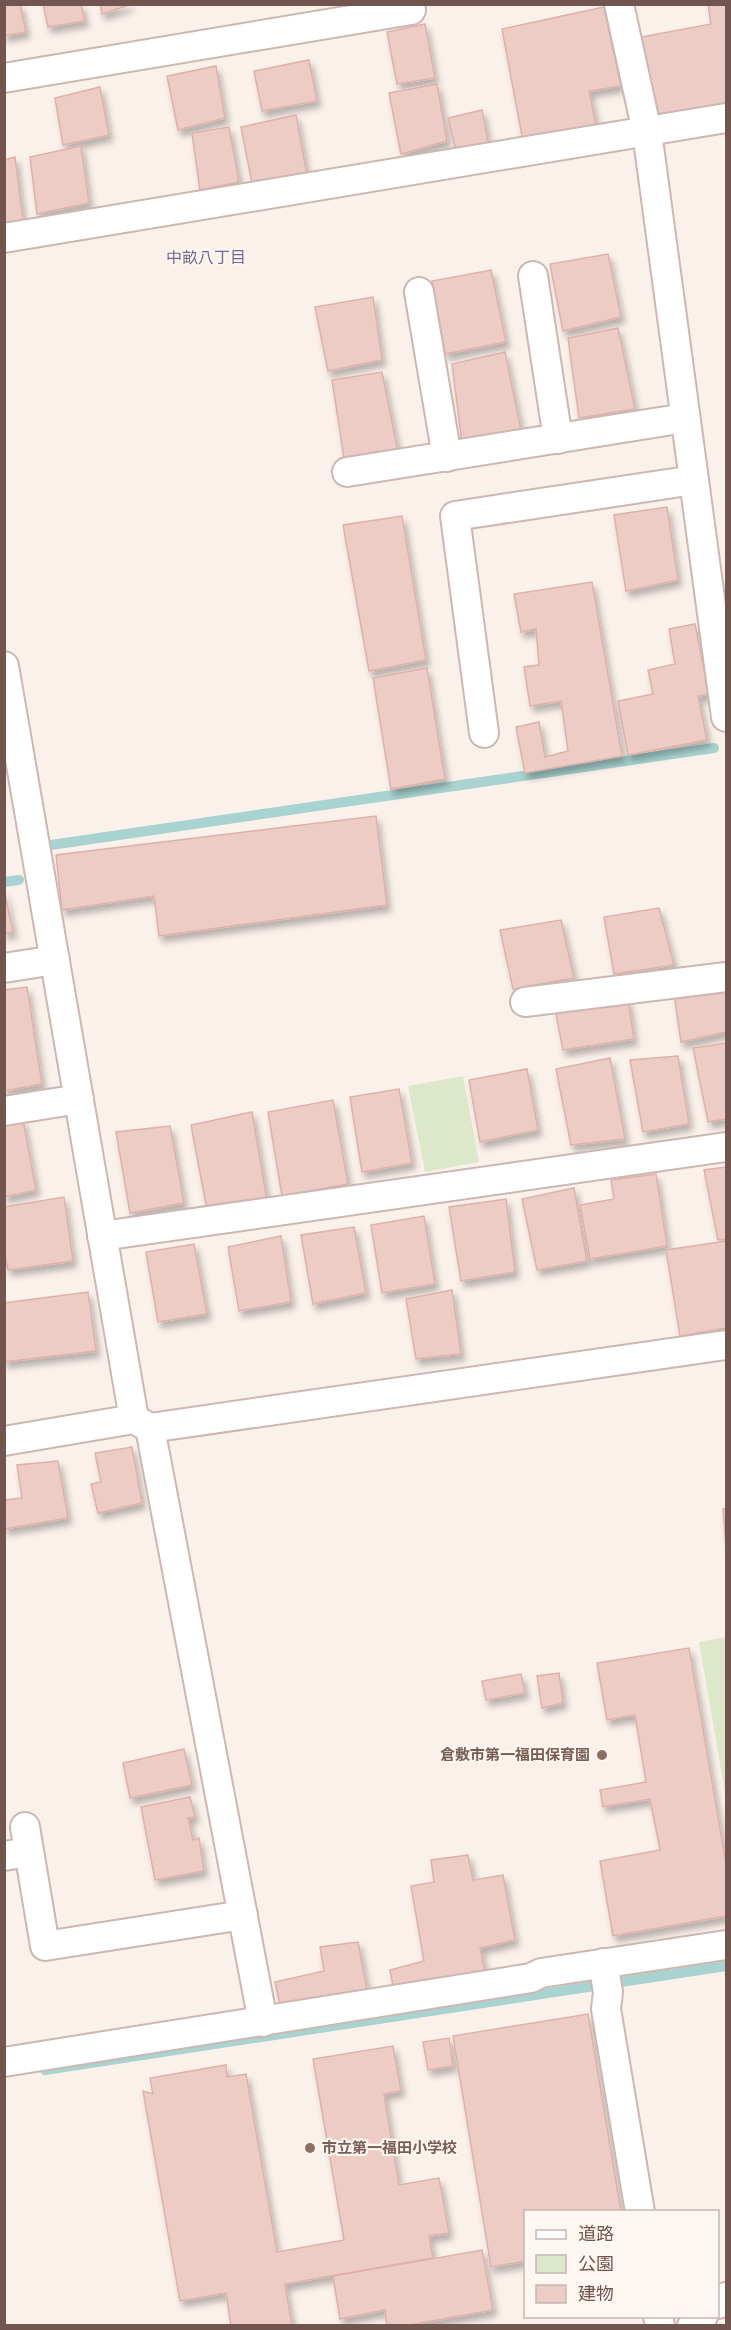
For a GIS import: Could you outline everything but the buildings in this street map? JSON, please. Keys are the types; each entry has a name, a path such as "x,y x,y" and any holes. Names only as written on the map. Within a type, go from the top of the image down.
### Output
{"street":[{"path":"619,4 647,132 726,717"},
{"path":"4,78 411,10"},
{"path":"4,238 726,118"},
{"path":"533,276 558,438"},
{"path":"419,292 447,457"},
{"path":"347,472 685,418"},
{"path":"484,733 455,516 694,480"},
{"path":"4,666 102,1236 263,2022"},
{"path":"4,968 55,960"},
{"path":"525,1002 726,977"},
{"path":"4,1111 79,1100"},
{"path":"102,1236 726,1147"},
{"path":"4,1441 726,1345"},
{"path":"20,1845 45,1946 243,1916"},
{"path":"4,2062 531,1978 541,1973 606,1978 726,1945"},
{"path":"606,1978 606,2008 640,2210"}],"green space":[{"path":"463,1076 479,1162 425,1172 408,1086"},
{"path":"726,1637 726,1799 699,1642"}],"waterway":[{"path":"44,846 714,748"},
{"path":"4,882 19,880"},
{"path":"45,2070 726,1966"}],"place":[{"name":"倉敷市第一福田保育園","path":"602,1755"},
{"name":"市立第一福田小学校","path":"310,2148"}],"district":[{"name":"中畝八丁目","path":"206,257"}]}
